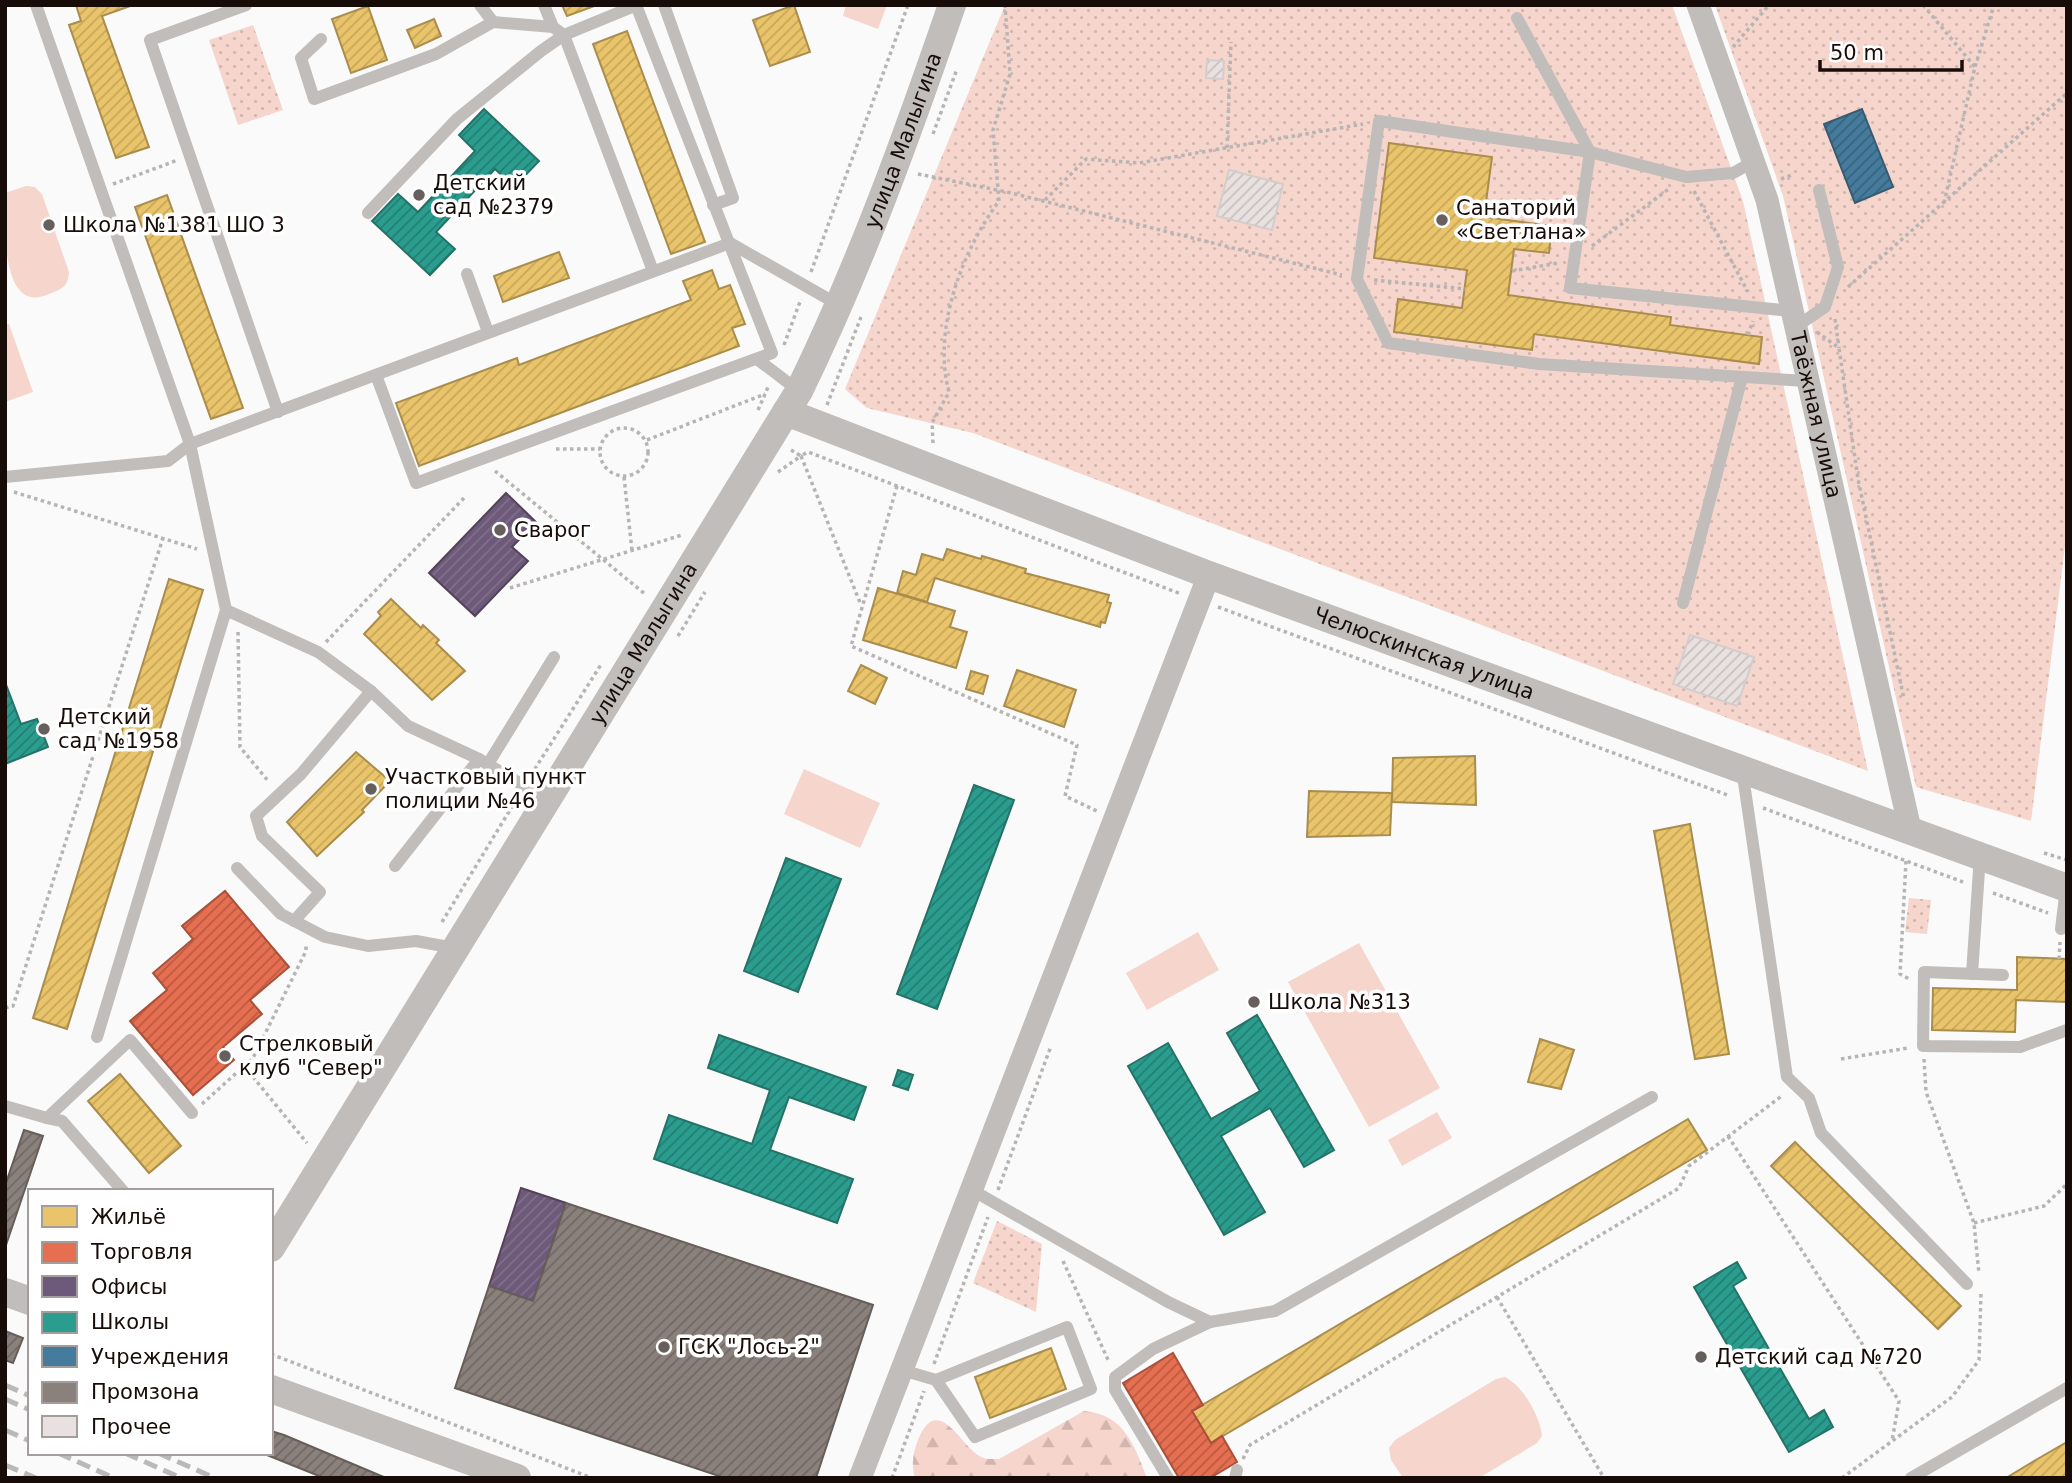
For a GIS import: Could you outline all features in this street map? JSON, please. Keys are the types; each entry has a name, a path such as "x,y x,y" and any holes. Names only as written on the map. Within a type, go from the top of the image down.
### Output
{"street":[{"name":"улица Малыгина","path":"273,1245 770,437 783,399 841,306 952,5"},
{"name":"Таёжная улица","path":"1698,5 1767,200 1910,829"},
{"name":"Челюскинская улица","path":"783,399 1204,588 1742,768 2066,888"},
{"path":"860,1478 1204,588"},
{"path":"5,1292 28,1300"},
{"path":"273,1390 517,1478"}],"lane":[{"path":"36,5 190,444 214,554 232,613 97,1037"},
{"path":"246,5 150,40 278,412"},
{"path":"480,5 493,22"},
{"path":"544,5 558,31 653,271"},
{"path":"664,5 733,198 713,205"},
{"path":"368,213 457,119 558,31 631,7 730,243 772,353 416,483 376,375"},
{"path":"1517,18 1590,152 1570,288 1757,309 1792,319 1829,304 1838,267 1819,190"},
{"path":"321,39 301,58 314,99 436,54 493,22 558,31"},
{"path":"1753,162 1733,173 1686,177 1590,152 1379,121 1357,279 1388,343 1539,364 1806,381"},
{"path":"5,477 168,461 190,444 730,243 841,306"},
{"path":"467,274 488,332"},
{"path":"757,359 774,374 783,399"},
{"path":"1684,603 1742,377"},
{"path":"232,613 318,652 371,691 408,726 484,761 546,799"},
{"path":"395,866 484,761 554,657"},
{"path":"294,921 320,892 262,836 256,816 301,774 371,691"},
{"path":"1742,768 1787,1077 1809,1098 1822,1133 1967,1284"},
{"path":"1972,974 1980,855"},
{"path":"237,868 281,914 325,937 368,946 416,941 456,949"},
{"path":"2062,924 2066,888"},
{"path":"2003,975 1924,972 1923,1046 2020,1048 2067,1030"},
{"path":"47,1118 130,1040 192,1114"},
{"path":"1168,1478 1115,1390 1115,1377 1153,1349 1210,1322 1275,1311 1652,1097"},
{"path":"5,1106 62,1121 121,1189"},
{"path":"972,1190 1210,1322"},
{"path":"902,1370 932,1379 975,1437 1091,1389 1067,1327 932,1379"},
{"path":"1911,1478 2067,1388"}],"path":[{"path":"783,399 774,374 908,5"},
{"path":"933,446 932,423 949,392 942,367 948,304 956,291 973,239 999,201 993,130 1010,74 1005,5"},
{"path":"1724,57 1769,5"},
{"path":"1923,5 1975,68"},
{"path":"1944,203 1975,68 1994,5"},
{"path":"1227,148 1231,42"},
{"path":"1839,348 1829,304 2067,93"},
{"path":"1044,201 1086,159 1139,163 1379,121"},
{"path":"100,188 190,155"},
{"path":"918,174 1044,201 1357,279 1466,289"},
{"path":"1512,271 1573,260 1686,177 1757,309 1748,335"},
{"path":"783,399 751,425 801,456 861,605"},
{"path":"647,440 783,399"},
{"path":"634,428 647,440 648,462 636,474 624,477 608,470 600,449 603,439 614,429 634,428"},
{"path":"801,456 807,452 897,486 1204,588 1223,608 1978,887 2062,924"},
{"path":"482,460 645,594"},
{"path":"624,477 632,551"},
{"path":"897,486 850,646 1077,745 1065,796 1115,819"},
{"path":"5,490 214,554"},
{"path":"318,652 464,498"},
{"path":"510,588 682,535"},
{"path":"5,1008 13,1006 163,538"},
{"path":"1214,619 1223,608"},
{"path":"232,613 240,747 279,794"},
{"path":"1906,861 1900,974 1924,988"},
{"path":"192,1114 253,1058 306,951 306,927"},
{"path":"892,1478 932,1379 1056,1033"},
{"path":"1841,1059 1923,1046"},
{"path":"244,1066 307,1143"},
{"path":"1236,1474 1250,1445 1679,1188 1689,1166 1796,1085"},
{"path":"1728,1136 1899,1402 1892,1442"},
{"path":"1974,1223 2044,1206 2067,1184"},
{"path":"1051,1235 1115,1377"},
{"path":"1497,1297 1604,1478"},
{"path":"273,1355 592,1478"}],"green space":[{"path":"846,5 887,5 878,29 843,16"},
{"path":"1005,5 1672,5 1743,201 1868,771 973,433 867,408 845,389"},
{"path":"1715,5 2067,5 2067,530 2031,821 1916,787 1783,196"},
{"path":"253,25 283,110 238,125 209,40"},
{"path":"26,186 35,187 42,194 69,272 66,284 61,289 33,297 21,292 14,280 6,245 5,193"},
{"path":"9,324 33,392 5,402 5,325"},
{"path":"804,769 880,803 860,848 784,814"},
{"path":"1909,898 1931,900 1927,934 1905,932"},
{"path":"1198,932 1219,970 1147,1010 1126,973"},
{"path":"1359,943 1440,1088 1369,1127 1288,982"},
{"path":"1437,1112 1452,1138 1402,1166 1388,1140"},
{"path":"997,1221 1042,1244 1036,1312 973,1283"},
{"path":"1505,1377 1524,1394 1534,1411 1542,1436 1537,1443 1479,1478 1403,1478 1391,1460 1389,1448 1395,1440 1496,1379"},
{"path":"1084,1411 1109,1418 1126,1433 1147,1478 915,1478 913,1463 916,1445 925,1426 933,1421 941,1421 949,1426 981,1457 999,1459"}],"building: Жильё":[{"path":"76,5 133,5 102,16 149,147 116,158 69,25 81,21"},
{"path":"562,5 597,5 567,16"},
{"path":"794,5 810,52 770,66 753,20"},
{"path":"368,6 387,60 351,73 332,19"},
{"path":"434,19 441,36 415,48 407,30"},
{"path":"627,31 705,242 671,254 593,44"},
{"path":"1389,143 1492,157 1484,217 1552,226 1549,253 1514,249 1508,295 1671,317 1670,325 1762,337 1759,364 1534,334 1532,350 1394,332 1398,299 1462,308 1467,270 1374,258"},
{"path":"167,195 243,408 211,419 135,207"},
{"path":"559,252 569,278 503,302 494,276"},
{"path":"712,270 719,289 730,285 745,324 732,328 739,346 419,466 396,403 517,358 519,365 691,300 683,281"},
{"path":"947,549 981,559 982,556 1026,569 1025,573 1109,595 1107,602 1111,603 1105,623 1101,622 1100,627 935,578 927,602 897,593 903,571 916,575 922,554 943,560"},
{"path":"169,579 203,590 67,1029 33,1018"},
{"path":"878,588 955,611 950,627 967,632 956,668 863,640"},
{"path":"391,599 421,628 423,625 439,640 436,643 465,671 432,700 364,634 381,616 378,612"},
{"path":"861,665 887,678 875,704 848,691"},
{"path":"1017,670 1076,690 1064,727 1004,706"},
{"path":"971,671 988,676 983,694 966,689"},
{"path":"356,752 390,781 362,810 364,812 317,856 287,822"},
{"path":"1475,756 1476,805 1392,802 1393,758"},
{"path":"1309,791 1392,793 1390,835 1307,837"},
{"path":"1690,824 1729,1054 1695,1059 1654,831"},
{"path":"2017,957 2067,959 2067,1002 2016,1000 2015,1032 1932,1030 1933,988 2017,990"},
{"path":"1540,1039 1574,1050 1561,1089 1528,1082"},
{"path":"120,1074 181,1146 149,1173 88,1101"},
{"path":"1688,1119 1707,1150 1211,1443 1192,1411"},
{"path":"1795,1142 1961,1306 1938,1329 1771,1166"},
{"path":"1051,1348 1066,1389 990,1418 975,1377"},
{"path":"2067,1442 2067,1478 2006,1478 2034,1461"}],"building: Торговля":[{"path":"225,891 289,967 250,1000 262,1014 223,1047 234,1060 193,1095 130,1021 167,990 153,973 193,939 182,926"},
{"path":"1173,1353 1203,1405 1192,1411 1211,1443 1222,1436 1237,1462 1210,1478 1179,1478 1123,1383"}],"building: Офисы":[{"path":"506,493 536,522 512,547 528,561 475,616 429,573"},
{"path":"521,1188 566,1203 533,1301 489,1286"}],"building: Школы":[{"path":"484,109 539,161 514,187 495,169 436,232 455,249 430,275 372,221 398,194 418,212 475,151 459,135"},
{"path":"5,682 21,724 37,719 48,747 5,764"},
{"path":"974,785 1014,800 937,1009 897,994"},
{"path":"786,858 841,879 798,992 744,971"},
{"path":"1257,1015 1334,1150 1304,1167 1270,1108 1221,1136 1265,1212 1224,1235 1128,1066 1168,1043 1211,1119 1260,1091 1227,1033"},
{"path":"719,1035 866,1087 854,1120 789,1097 770,1150 853,1179 837,1223 654,1159 669,1115 752,1144 770,1090 708,1068"},
{"path":"898,1070 913,1075 908,1090 893,1085"},
{"path":"1737,1262 1746,1278 1733,1286 1809,1419 1824,1410 1833,1427 1789,1452 1694,1287"}],"building: Учреждения":[{"path":"1862,109 1893,187 1855,203 1824,124"}],"building: Промзона":[{"path":"24,1130 43,1136 5,1248 5,1186"},
{"name":"ГСК \"Лось-2\"","path":"566,1203 873,1305 816,1478 725,1478 455,1388 489,1286 533,1301"},
{"path":"5,1331 23,1338 13,1363 5,1360"},
{"path":"273,1432 386,1478 324,1478 267,1455 273,1455"}],"building: Прочее":[{"path":"1207,60 1224,61 1223,79 1206,78"},
{"path":"1229,170 1283,184 1272,230 1217,216"},
{"path":"1690,635 1754,657 1737,706 1673,684"}],"railway":[{"path":"5,1385 28,1395"},
{"path":"5,1399 28,1409"},
{"path":"5,1430 28,1440"},
{"path":"62,1455 114,1478"},
{"path":"129,1455 181,1478"},
{"path":"163,1455 215,1478"},
{"path":"5,1465 36,1478"}],"place":[{"name":"Детский сад №2379","path":"419,195"},
{"name":"Санаторий «Светлана»","path":"1442,220"},
{"name":"Школа №1381 ШО 3","path":"49,225"},
{"name":"Сварог","path":"500,530"},
{"name":"Детский сад №1958","path":"44,729"},
{"name":"Участковый пункт полиции №46","path":"371,789"},
{"name":"Школа №313","path":"1254,1002"},
{"name":"Стрелковый клуб \"Север\"","path":"225,1056"},
{"name":"ГСК \"Лось-2\"","path":"664,1347"},
{"name":"Детский сад №720","path":"1701,1357"}]}
